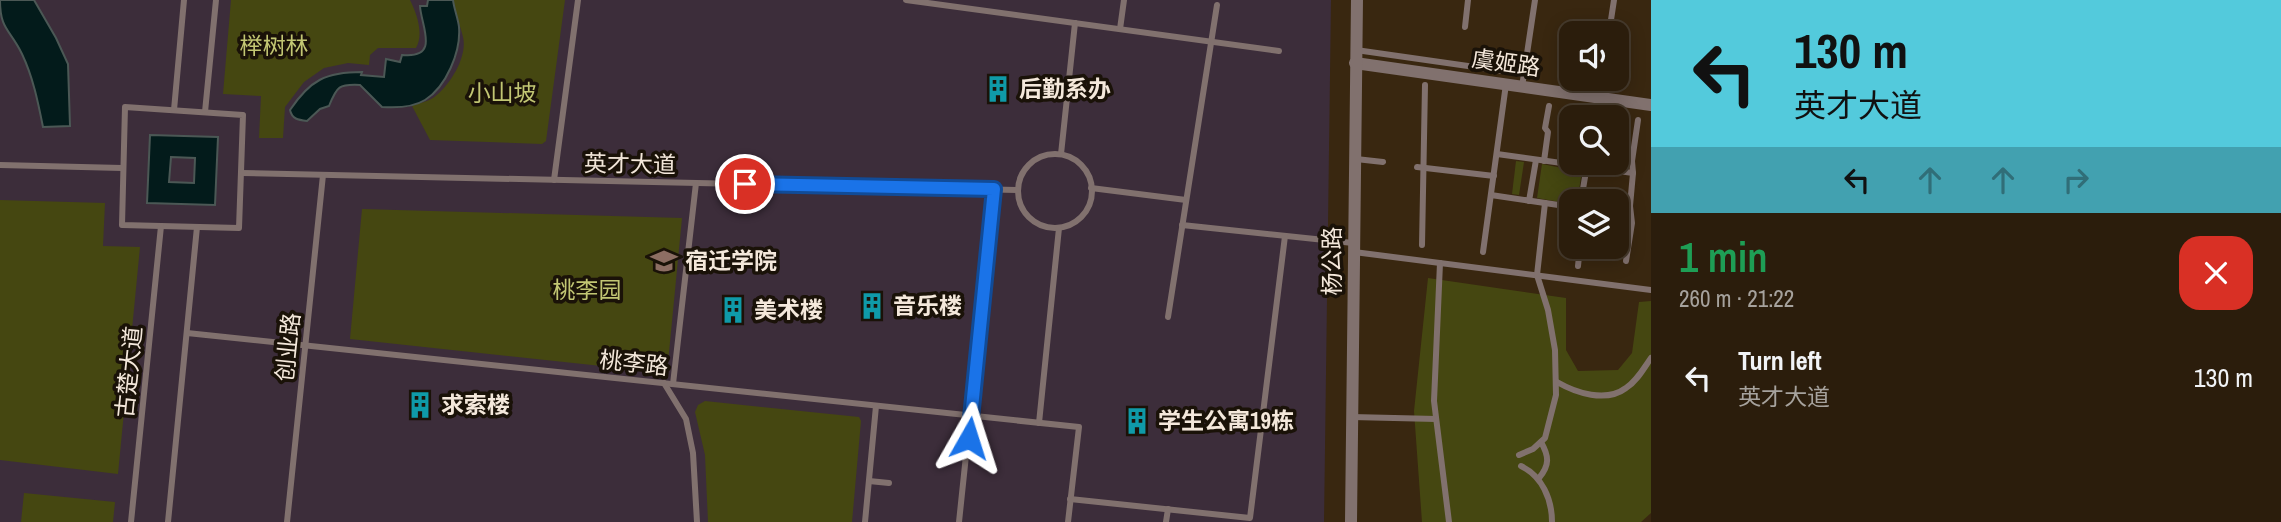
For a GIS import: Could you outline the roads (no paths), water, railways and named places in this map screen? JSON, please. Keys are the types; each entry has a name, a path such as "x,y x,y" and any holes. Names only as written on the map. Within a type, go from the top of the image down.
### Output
{"street":[{"name":"杨公路","path":"1351,522 1357,0"},
{"name":"虞姬路","path":"1355,57 1506,85 1523,80 1651,105"}],"lane":[{"path":"174,110 184,0"},
{"path":"205,112 216,0"},
{"path":"555,180 578,0"},
{"path":"906,0 1279,51"},
{"path":"1121,29 1124,0"},
{"path":"1465,27 1468,0"},
{"path":"1355,57 1523,80 1535,0"},
{"path":"1611,21 1614,0"},
{"path":"1168,317 1217,5"},
{"path":"1062,154 1075,23"},
{"path":"1422,245 1421,167 1425,85"},
{"path":"1483,252 1506,85"},
{"path":"1529,201 1548,132 1545,128 1549,106"},
{"path":"125,107 205,112 243,115 239,228 122,225 125,107"},
{"path":"1626,261 1631,216 1632,162 1638,120"},
{"path":"1049,154 1062,154 1083,167 1091,188 1090,204 1084,214 1076,222 1059,228 1042,226 1032,220 1024,212 1017,190 1020,177 1027,166 1037,158 1049,154"},
{"path":"1497,154 1559,162"},
{"path":"1354,159 1383,162"},
{"path":"0,165 122,168"},
{"path":"1421,167 1493,176"},
{"path":"1629,172 1633,173"},
{"name":"英才大道","path":"242,173 1017,190"},
{"name":"创业路","path":"287,522 323,175"},
{"path":"673,384 696,183"},
{"path":"1091,188 1185,200"},
{"path":"959,522 994,189"},
{"path":"1491,195 1559,205"},
{"path":"1519,454 1533,449 1545,438 1557,382 1548,310 1537,275 1545,203"},
{"path":"1182,225 1285,236 1440,263 1651,290"},
{"name":"古楚大道","path":"131,522 161,226"},
{"path":"168,522 197,227"},
{"path":"1039,423 1059,228"},
{"path":"1068,522 1070,499 1250,518 1285,236"},
{"path":"1578,266 1579,259"},
{"path":"1440,263 1434,401 1449,522"},
{"name":"桃李路","path":"187,333 1079,427 1070,499"},
{"path":"1557,382 1571,391 1616,394 1627,388 1651,358"},
{"path":"664,383 686,419 693,453 697,522"},
{"path":"865,522 876,406"},
{"path":"1352,417 1436,419"},
{"path":"1539,478 1547,469 1548,459 1541,442"},
{"path":"1521,466 1539,478 1552,511 1552,522"},
{"path":"869,481 888,483"},
{"path":"1166,522 1168,509"}],"water":[{"path":"0,0 34,0 56,38 68,64 70,126 43,127 29,72 22,54 4,24"},
{"path":"428,0 453,0 459,27 455,58 446,78 433,94 420,103 409,106 382,107 360,85 347,85 337,90 329,106 320,109 307,121 292,115 290,110 297,100 320,80 349,72 384,77 386,59 400,62 402,55 421,52 426,39 420,6 427,6"},
{"path":"150,135 218,137 215,205 147,203","holes":["171,157 195,158 194,183 169,182"]}],"place":[{"name":"后勤系办","path":"998,89"},
{"name":"宿迁学院","path":"664,261"},
{"name":"音乐楼","path":"872,306"},
{"name":"美术楼","path":"733,310"},
{"name":"求索楼","path":"420,405"},
{"name":"学生公寓19栋","path":"1137,421"}],"park label":[{"name":"榉树林","path":"274,46"},
{"name":"小山坡","path":"502,93"},
{"name":"桃李园","path":"587,290"}]}
